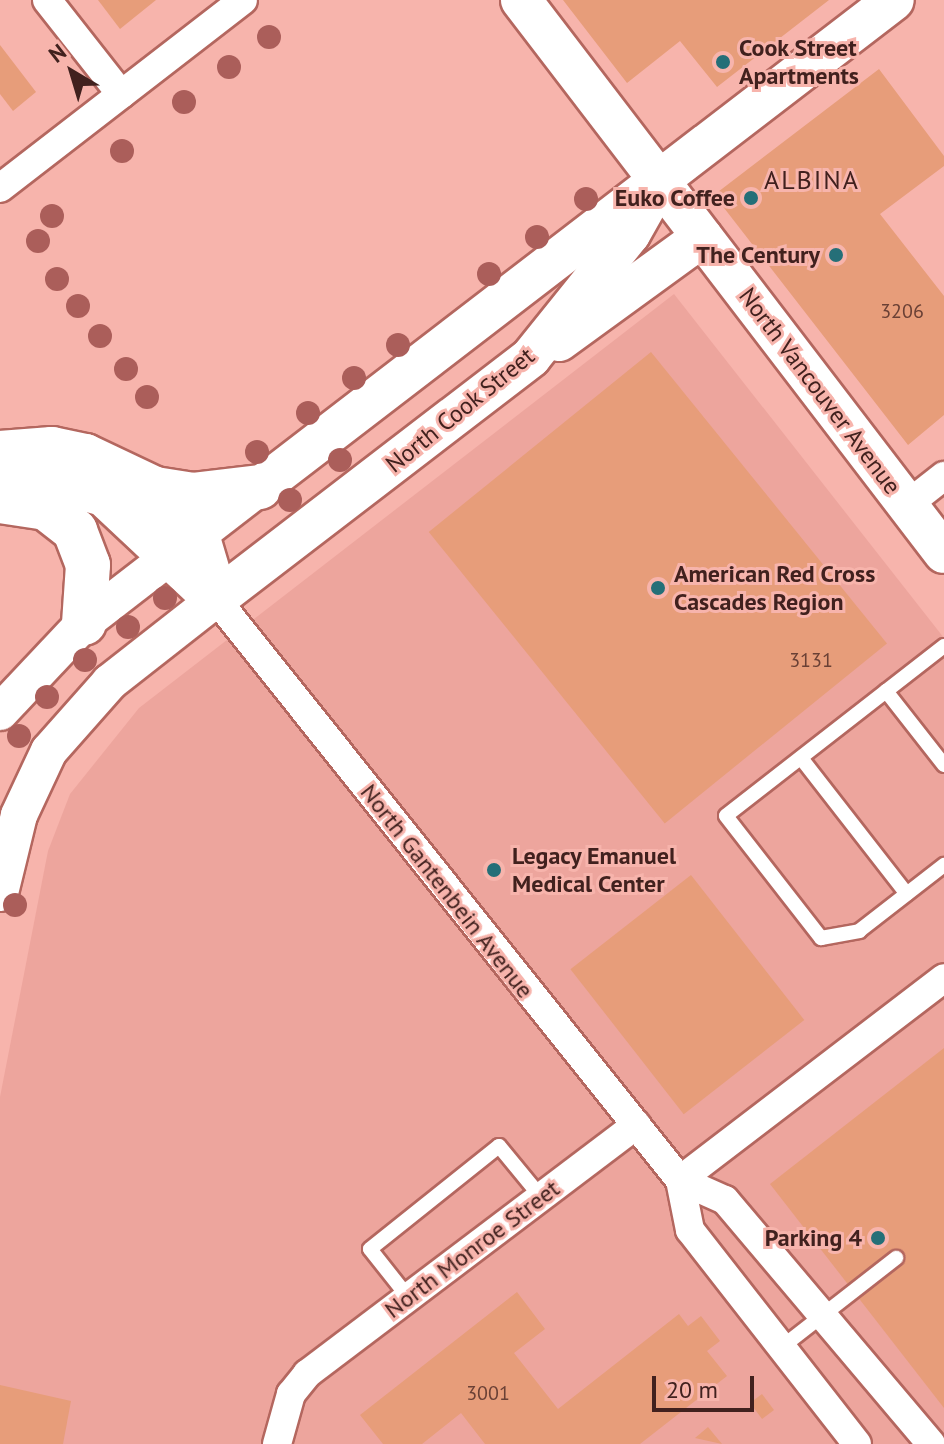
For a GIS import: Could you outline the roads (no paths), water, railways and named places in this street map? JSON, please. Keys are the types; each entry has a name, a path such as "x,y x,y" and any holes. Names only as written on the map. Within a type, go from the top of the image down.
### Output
{"highway":[{"path":"0,453 52,449 85,456 155,489 192,495 260,487"},
{"path":"0,489 27,479 75,483 122,506 185,545"},
{"path":"155,489 216,599"},
{"path":"0,501 46,508 75,531 88,565 84,623"}],"main road":[{"name":"North Vancouver Avenue","path":"521,0 944,553"},
{"name":"North Cook Street","path":"260,487 894,0"},
{"name":"North Cook Street","path":"216,599 531,357 630,234 660,180"},
{"path":"531,357 702,237"}],"street":[{"path":"47,0 121,94"},
{"path":"0,188 243,0"},
{"path":"907,505 944,476"},
{"name":"North Cook Street","path":"0,712 84,623 260,487"},
{"path":"0,893 19,815 49,751 110,682 216,599"},
{"name":"North Gantenbein Avenue","path":"216,599 680,1180 690,1230 857,1444"},
{"path":"680,1180 944,978"},
{"name":"North Monroe Street","path":"277,1444 287,1405 307,1374 636,1125"},
{"name":"North Gantenbein Avenue","path":"680,1180 725,1200 931,1444"}],"lane":[{"path":"944,646 726,816 821,938 859,931 944,865"},
{"path":"886,691 944,765"},
{"path":"801,758 907,894"},
{"path":"408,1297 370,1249 499,1146 541,1197"},
{"path":"782,1347 896,1258"}],"place":[{"name":"Cook Street Apartments","path":"723,62"},
{"name":"Euko Coffee","path":"751,198"},
{"name":"The Century","path":"836,255"},
{"name":"American Red Cross Cascades Region","path":"658,588"},
{"name":"Legacy Emanuel Medical Center","path":"494,870"},
{"name":"Parking 4","path":"878,1238"}],"district":[{"name":"ALBINA","path":"812,180"}]}
